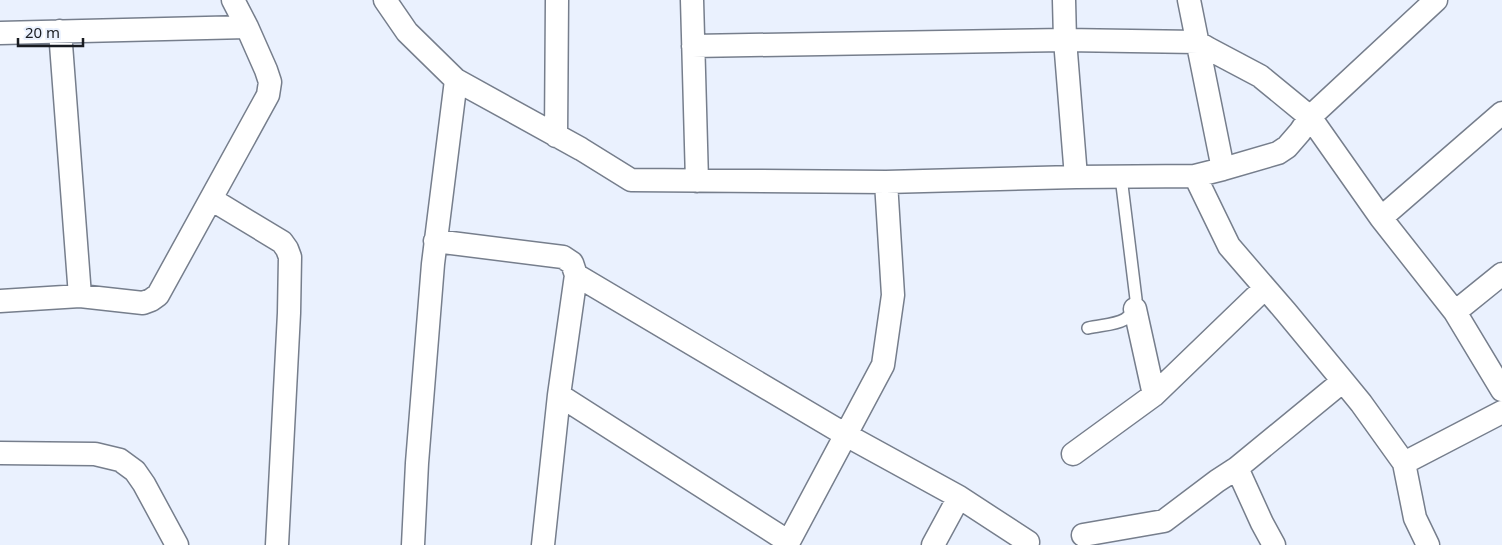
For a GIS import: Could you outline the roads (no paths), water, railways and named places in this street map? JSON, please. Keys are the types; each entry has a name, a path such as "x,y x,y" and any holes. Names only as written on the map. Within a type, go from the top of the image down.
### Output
{"street":[{"path":"0,301 80,296 143,303 158,295 268,95 270,82 248,27 233,0"},
{"path":"385,0 407,32 456,80 580,148 631,180 886,182 1195,176 1278,153 1287,147 1310,117 1436,0"},
{"path":"556,136 557,0"},
{"path":"692,0 697,181"},
{"path":"1064,0 1065,40 1076,177"},
{"path":"1189,0 1223,169"},
{"path":"0,33 248,27"},
{"path":"60,31 80,296"},
{"path":"693,46 1065,40 1197,42 1260,76 1310,117 1381,218 1455,312 1502,390"},
{"path":"413,545 417,463 435,241 456,80"},
{"path":"1381,218 1502,113"},
{"path":"1195,176 1229,246 1343,381 1404,463 1415,518 1428,545"},
{"path":"559,395 788,543 882,365 893,295 886,182"},
{"path":"211,199 282,242 290,258 277,545"},
{"path":"435,241 563,257 572,263 576,276 559,395 543,545"},
{"path":"1455,312 1502,274"},
{"path":"576,276 846,435 959,497 1028,542"},
{"path":"1073,454 1154,395 1265,288"},
{"path":"1136,309 1154,395"},
{"path":"1084,535 1164,520 1217,480 1238,468 1343,381"},
{"path":"1404,463 1502,412"},
{"path":"0,453 95,454 120,460 134,471 144,484 177,545"},
{"path":"1238,468 1262,523 1274,545"},
{"path":"933,545 959,497"}],"lane":[{"path":"1088,328 1125,320 1136,309 1122,176"}]}
